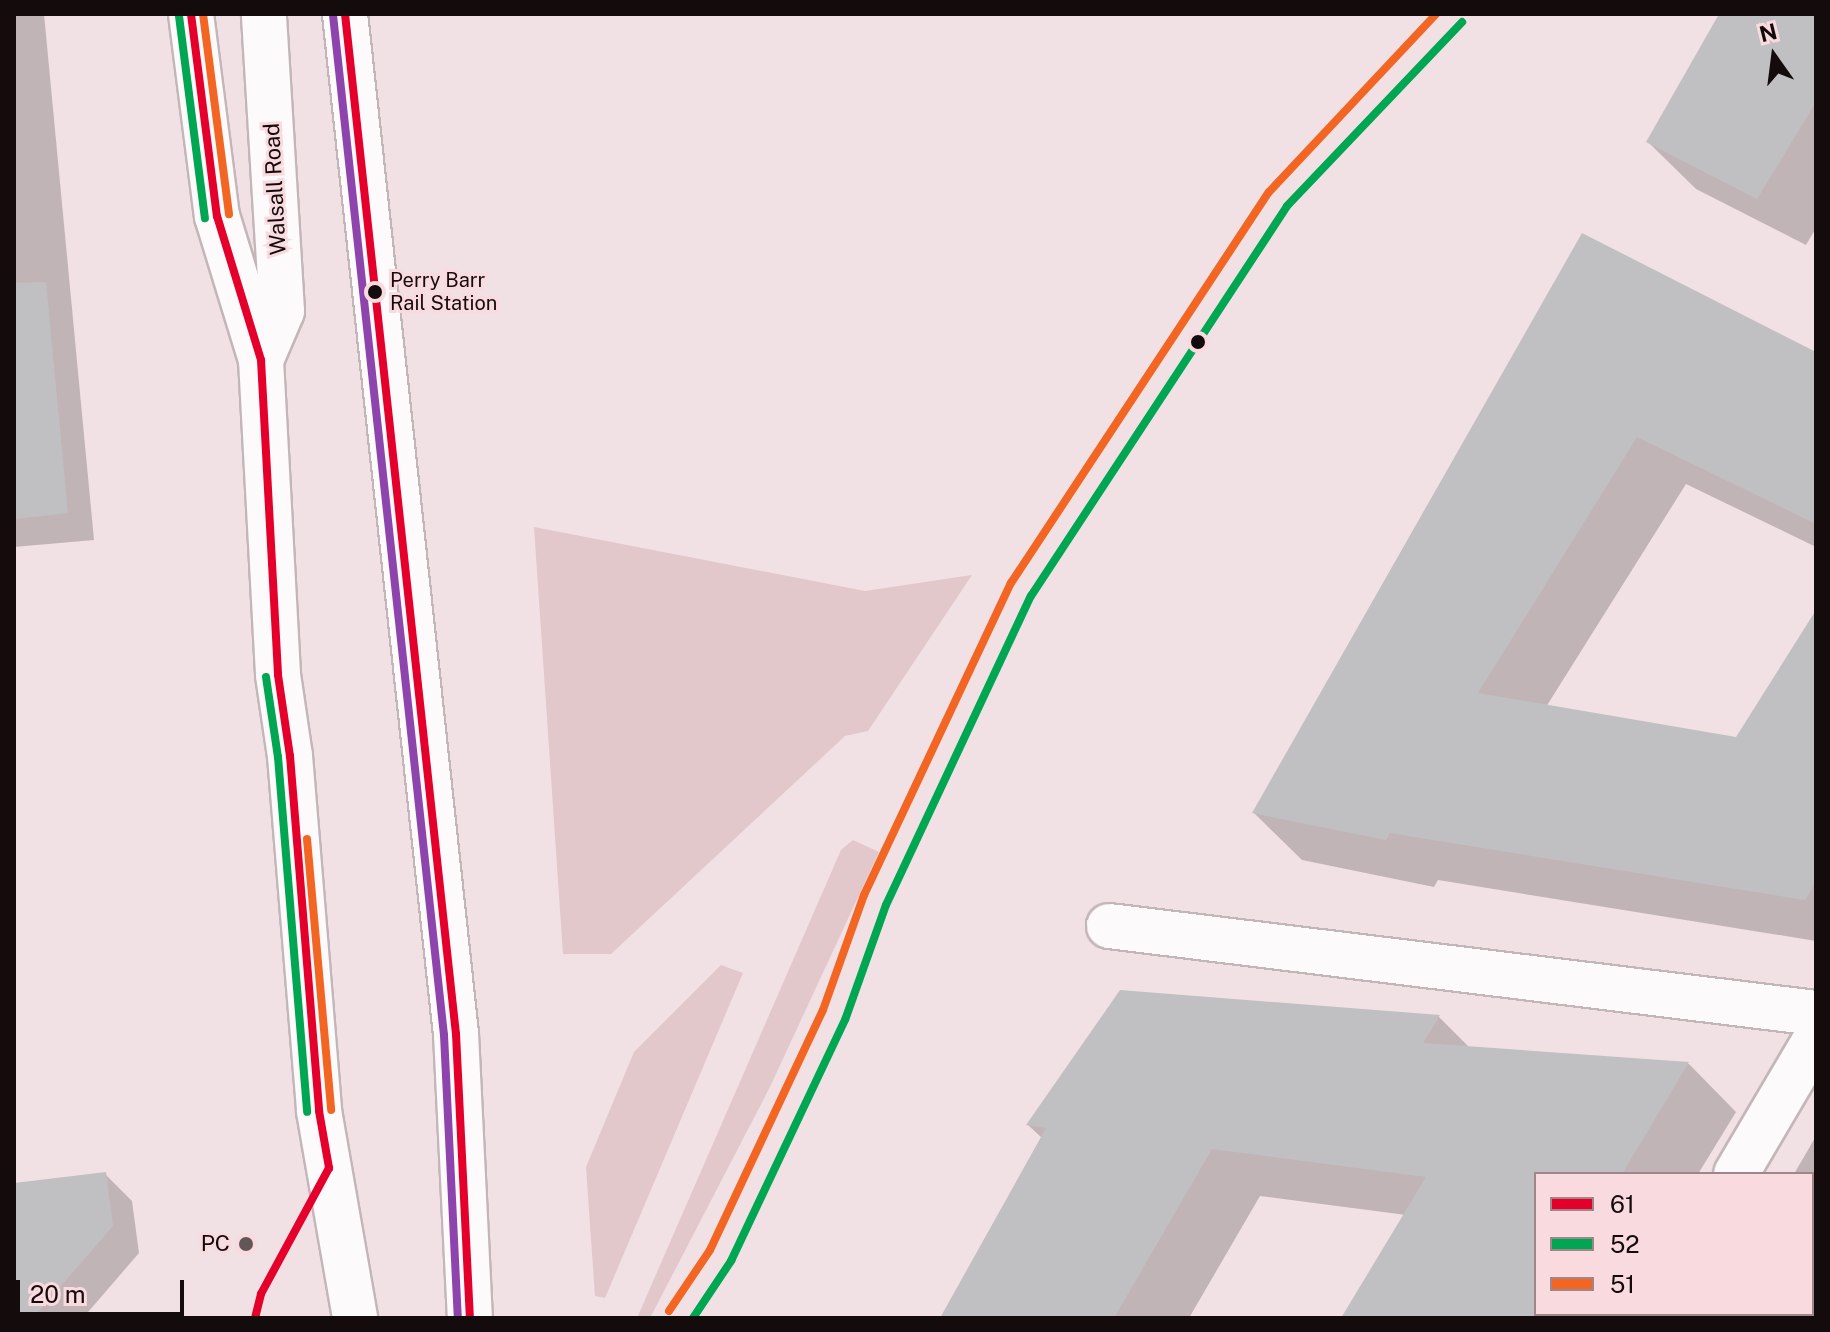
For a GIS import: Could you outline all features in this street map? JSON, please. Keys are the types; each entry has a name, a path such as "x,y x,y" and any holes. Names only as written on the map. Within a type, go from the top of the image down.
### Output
{"main road":[{"name":"Walsall Road","path":"191,14 217,216 261,360 278,675 319,1111 355,1318"},
{"name":"Walsall Road","path":"261,360 282,311 264,14"},
{"path":"345,14 456,1034 470,1318"},
{"path":"1109,926 1816,1013"},
{"path":"1737,1172 1816,1038"}],"shaded area":[{"path":"534,527 865,591 972,575 868,731 845,736 611,954 563,954"},
{"path":"853,840 879,852 769,1089 650,1318 637,1318 841,850"},
{"path":"721,965 743,973 605,1298 595,1296 586,1167 634,1052"}],"building":[{"path":"1719,14 1816,14 1816,102 1757,199 1646,142"},
{"path":"1582,233 1816,352 1816,524 1637,437 1478,693 1736,737 1816,610 1816,882 1805,900 1390,833 1386,840 1252,813"},
{"path":"46,282 68,513 14,519 14,283"},
{"path":"1120,990 1440,1015 1423,1043 1689,1062 1623,1172 1534,1172 1536,1318 1341,1318 1426,1177 1212,1149 1114,1318 940,1318 1046,1128 1026,1125"},
{"path":"106,1172 113,1226 33,1318 14,1318 14,1183"}],"transit line":[{"name":"61","path":"191,14 217,216 261,360 278,675 290,756 319,1111 329,1168 261,1294 255,1318"},
{"name":"51","path":"203,14 229,214"},
{"name":"61","path":"345,14 456,1034 470,1318"},
{"name":"51","path":"669,1311 710,1250 823,1010 864,895 1011,583 1269,192 1436,14"},
{"path":"333,15 444,1035 458,1318"},
{"name":"52","path":"179,16 205,218"},
{"name":"52","path":"693,1318 731,1261 845,1020 886,905 1031,596 1287,206 1462,22"},
{"name":"52","path":"266,677 278,757 307,1112"},
{"name":"51","path":"307,839 331,1110"}],"place":[{"name":"Perry Barr Rail Station","path":"375,292"},
{"name":"PC","path":"246,1244"}]}
